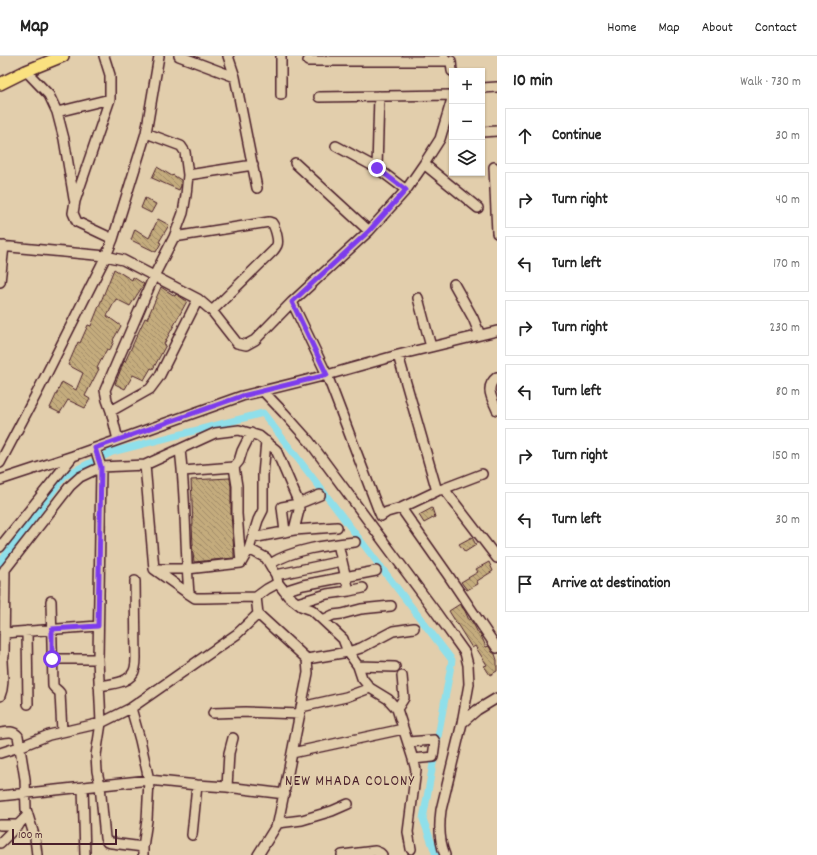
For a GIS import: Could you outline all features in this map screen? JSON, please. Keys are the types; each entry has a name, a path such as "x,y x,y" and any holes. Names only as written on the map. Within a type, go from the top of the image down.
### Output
{"main road":[{"path":"0,84 26,71 64,56"}],"street":[{"path":"104,56 110,75 110,99 75,201 73,213 77,222 114,239"},
{"path":"0,464 40,390 114,239 146,134 159,56"},
{"path":"179,56 235,77"},
{"path":"228,56 235,77 257,188"},
{"path":"281,56 281,95"},
{"path":"308,61 341,59 448,61"},
{"path":"26,71 49,95 57,112 64,139 75,201"},
{"path":"485,88 497,87"},
{"path":"319,97 449,95"},
{"path":"377,168 379,96"},
{"path":"57,112 110,99"},
{"path":"0,282 2,246 106,256 123,260 198,299 212,311 237,343 246,345 255,340 292,302 369,231 406,190 440,139 450,104"},
{"path":"485,132 497,131"},
{"path":"118,440 105,390 154,276 174,237 183,213 188,176 185,152 181,146 146,134"},
{"path":"336,146 377,168 406,190"},
{"path":"295,163 369,231"},
{"path":"424,164 478,208"},
{"path":"188,176 253,165"},
{"path":"494,167 497,233"},
{"path":"174,237 269,222 275,226 278,242 277,246 212,311"},
{"path":"454,284 473,318 480,336"},
{"path":"418,298 430,347"},
{"path":"111,412 150,389 159,378 198,299"},
{"path":"292,302 327,375 381,516"},
{"path":"0,480 72,456 96,450 118,440 242,396 327,375 398,355 497,332"},
{"path":"398,355 440,490 497,558"},
{"path":"497,376 491,383 490,392 497,410"},
{"path":"263,391 309,441 465,653 468,665 469,684 462,723 441,810 440,836 445,855"},
{"path":"0,696 2,690 1,659 4,656 3,572 70,486 80,477 101,465 145,465 215,433 239,430 251,433 259,436 276,450 298,501 299,510 290,531"},
{"path":"183,471 234,467 239,461 251,433"},
{"path":"241,564 249,549 258,520 263,510 263,475 266,441"},
{"path":"96,450 101,465 98,626 101,723 96,756 97,771 100,785 105,838 107,842 143,851 147,820 149,780 131,708"},
{"path":"180,450 183,471 189,594"},
{"path":"0,547 72,456"},
{"path":"145,465 154,569 195,598 256,596 267,589 277,579 342,561"},
{"path":"234,467 237,486 237,514 241,564"},
{"path":"373,528 381,516 387,512 401,508 440,490 482,474"},
{"path":"290,531 282,507 298,504 320,495"},
{"path":"401,508 497,648"},
{"path":"252,538 290,531 337,528"},
{"path":"270,564 277,559 295,553 355,542"},
{"path":"338,544 349,591"},
{"path":"249,549 266,558 288,596 301,606 312,610 343,639 348,652 358,666 362,678 370,688 388,699 397,709 416,770 408,832 411,848"},
{"path":"154,569 187,569 241,564"},
{"path":"284,591 303,585 376,571"},
{"path":"99,686 125,681 131,676 135,669 135,581"},
{"path":"297,603 327,594 363,588"},
{"path":"256,596 258,614 307,660 308,673 278,823 258,855"},
{"path":"51,601 53,686 60,693 61,698 62,732"},
{"path":"323,620 333,615 361,609 391,606"},
{"path":"0,753 20,747 49,735 101,723 131,708 238,634 258,614"},
{"path":"4,633 98,626"},
{"path":"307,660 348,652 361,648 392,631 414,628"},
{"path":"27,631 28,704"},
{"path":"52,659 98,658"},
{"path":"358,666 395,667"},
{"path":"397,709 404,698 402,676"},
{"path":"213,713 300,710 346,697 370,688"},
{"path":"462,723 477,710 497,698"},
{"path":"292,753 404,729"},
{"path":"0,733 12,732 18,736 25,779 28,816 35,838 37,855"},
{"path":"227,787 229,753 233,738"},
{"path":"408,742 434,740 435,742 433,756 413,759"},
{"path":"0,796 149,780 285,794"},
{"path":"192,835 197,785"},
{"path":"83,787 85,855"},
{"path":"278,823 302,820 332,811 348,804"},
{"path":"0,843 28,816"},
{"path":"0,825 19,825"},
{"path":"342,855 375,851 380,852 382,855"}],"building":[{"path":"157,167 181,180 179,190 152,178"},
{"path":"145,198 156,204 151,213 141,208"},
{"path":"158,219 169,225 159,242 161,243 156,252 131,240 135,229 149,238"},
{"path":"114,269 132,280 133,277 144,284 130,306 116,299 107,316 121,326 113,340 114,341 110,350 107,349 97,368 99,369 85,396 90,399 85,408 68,400 60,413 50,408 62,382 76,390 83,373 68,365 78,342 80,343 88,325 91,326"},
{"path":"161,287 175,296 176,294 187,301 164,344 166,345 153,369 151,368 144,380 133,375 125,389 115,384 124,361 125,362 145,318 147,319"},
{"path":"230,478 234,558 194,562 192,545 193,525 191,480"},
{"path":"432,508 435,517 424,523 419,515"},
{"path":"472,537 476,545 465,552 459,544"},
{"path":"489,562 493,571 477,581 478,584 467,590 461,582 478,572 476,569"},
{"path":"460,604 469,620 470,619 478,633 480,633 486,647 489,646 495,654 497,660 497,671 490,675 484,666 487,665 475,646 472,648 449,611"}],"waterway":[{"path":"0,563 64,476 112,452 263,413 452,660 423,819 436,855"}],"district":[{"name":"NEW MHADA COLONY","path":"350,780"}],"route":[{"path":"52,659 52,629 98,626 101,467 95,448 242,396 327,375 292,302 369,231 406,190 377,168"}]}
